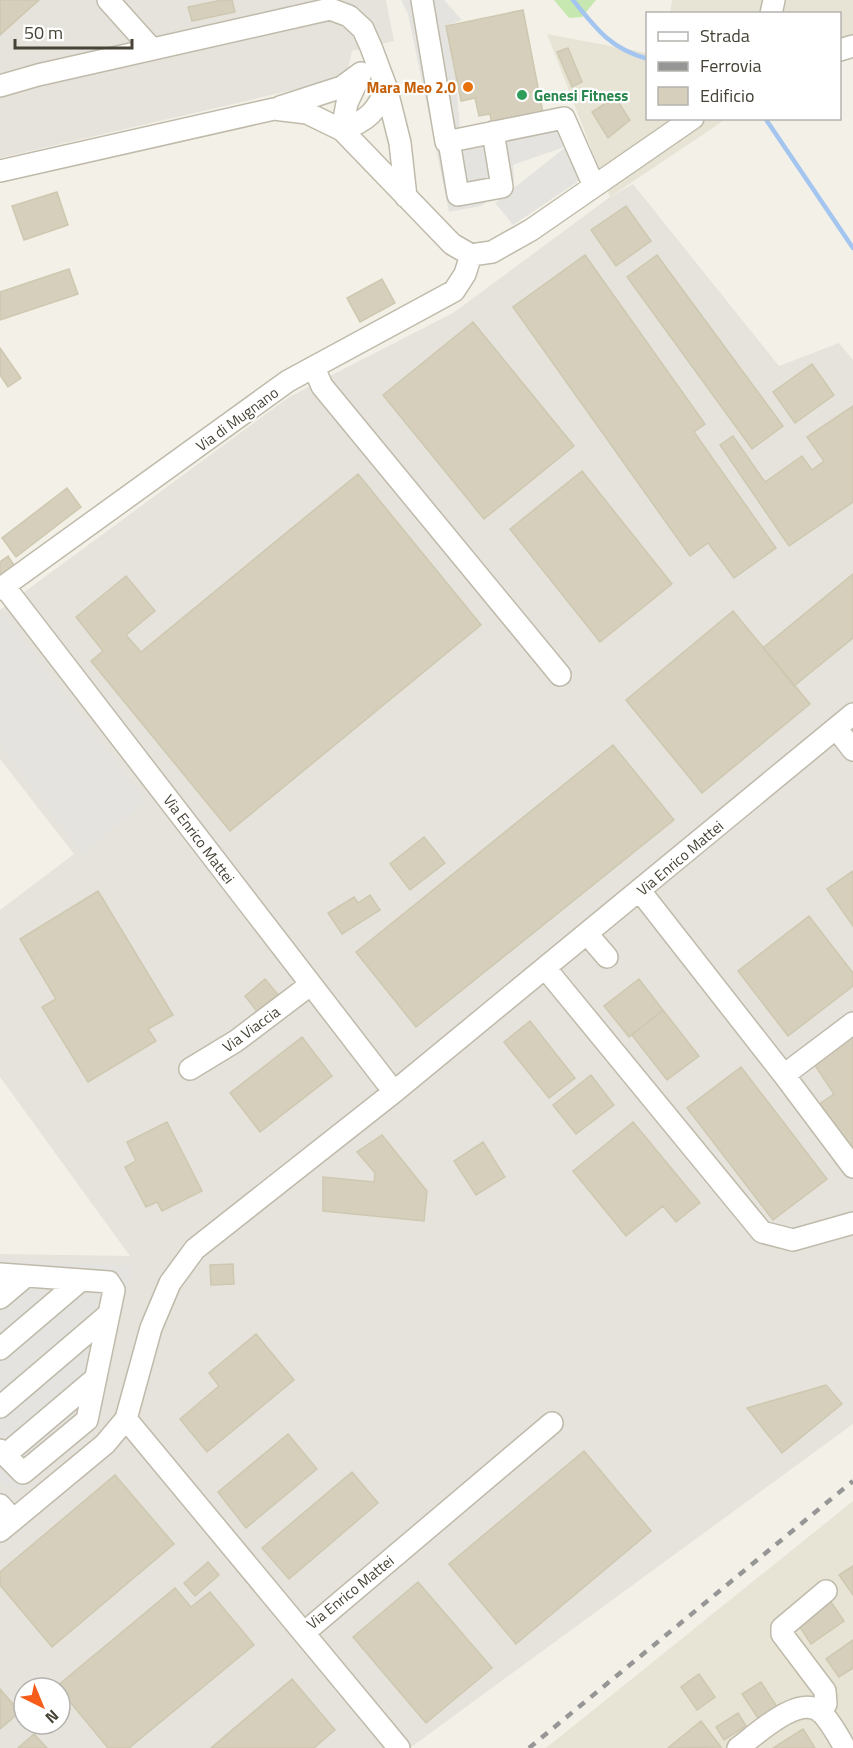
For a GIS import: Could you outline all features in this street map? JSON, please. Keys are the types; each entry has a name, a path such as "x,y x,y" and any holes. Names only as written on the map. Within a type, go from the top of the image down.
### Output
{"street":[{"path":"108,0 152,48"},
{"path":"422,0 446,142 564,117 594,186"},
{"path":"0,86 152,48 330,9 349,16 363,28 367,64 347,103 342,130"},
{"path":"367,64 387,87 400,143 406,197"},
{"path":"0,171 274,109 342,87 367,64"},
{"path":"342,130 360,123 380,105 387,87"},
{"path":"274,109 307,113 342,130 452,244 471,255 492,252 512,241 690,120"},
{"path":"449,141 458,195 502,187 493,132"},
{"name":"Via di Mugnano","path":"2,588 288,381 454,291 465,274 471,255"},
{"path":"314,368 322,386 560,675"},
{"name":"Via Enrico Mattei","path":"2,588 149,771 310,985 394,1092"},
{"name":"Via Enrico Mattei","path":"4,1519 105,1444 126,1419 151,1328 170,1283 181,1265 195,1249 546,969 853,714"},
{"path":"836,728 853,750"},
{"path":"640,891 784,1074 853,1167"},
{"path":"588,934 607,957"},
{"path":"546,969 762,1232 793,1240 853,1223"},
{"name":"Via Viaccia","path":"190,1070 236,1041 310,985"},
{"path":"784,1074 853,1023"},
{"path":"0,1274 109,1282 113,1286 96,1378 3,1452"},
{"path":"0,1298 26,1276"},
{"path":"0,1349 81,1280"},
{"path":"0,1407 109,1314"},
{"name":"Via Enrico Mattei","path":"126,1419 305,1632 552,1423"},
{"path":"820,1712 826,1704 825,1691 782,1634 782,1628 826,1591"},
{"path":"305,1632 399,1748"},
{"path":"738,1748 793,1708 808,1707 820,1712 845,1748"}],"shaded area":[{"path":"0,0 386,0 394,41 352,51 348,70 332,81 0,158"},
{"path":"401,0 444,0 462,20 446,26 456,76 460,130 571,108 595,170 513,225 495,203 567,146 513,165 514,181 481,206 449,212 408,14"},
{"path":"672,0 853,0 853,57 841,60 841,12 670,12"},
{"path":"547,34 646,53 646,120 725,120 610,197"},
{"path":"633,184 779,366 839,343 853,360 853,1424 410,1748 0,1748 0,1254 130,1256 0,1077 0,910 74,854 0,759 0,610 289,397 453,313 610,197"},
{"path":"2,614 146,801 82,854 0,744 0,616"},
{"path":"0,1260 133,1266 92,1428 22,1489 5,1486 0,1480"},
{"path":"853,1501 853,1748 546,1748"}],"green space":[{"path":"554,0 596,0 582,17 569,18"}],"building":[{"path":"0,0 39,0 0,35"},
{"path":"232,0 235,12 192,21 188,7"},
{"path":"523,10 543,113 492,124 490,114 479,116 475,98 461,101 446,26"},
{"path":"568,48 582,82 572,87 557,52"},
{"path":"615,97 630,120 608,138 592,112"},
{"path":"57,192 68,225 24,240 12,206"},
{"path":"626,206 651,241 616,266 591,230"},
{"path":"585,255 705,424 694,432 776,548 734,578 708,543 690,556 513,307"},
{"path":"657,255 783,426 752,449 627,277"},
{"path":"69,269 78,294 0,320 0,292"},
{"path":"382,279 395,303 360,322 347,298"},
{"path":"473,322 574,446 484,519 383,395"},
{"path":"0,348 21,378 8,387 0,375"},
{"path":"812,364 834,395 795,423 773,392"},
{"path":"853,406 853,502 789,546 720,445 733,436 765,482 802,456 812,470 824,461 807,437"},
{"path":"582,471 672,584 600,642 510,529"},
{"path":"358,474 481,625 230,831 91,661 103,651 76,617 126,576 155,611 126,635 141,652"},
{"path":"67,488 81,507 16,557 2,538"},
{"path":"8,556 18,572 0,583 0,562"},
{"path":"853,574 853,638 794,686 763,648"},
{"path":"733,611 810,704 702,793 626,700"},
{"path":"613,745 674,820 416,1027 356,952"},
{"path":"424,837 445,863 410,890 390,864"},
{"path":"853,871 853,926 827,889"},
{"path":"98,891 173,1015 148,1029 156,1041 88,1082 42,1007 56,999 20,939"},
{"path":"370,895 380,910 342,934 328,913 354,897 358,903"},
{"path":"809,916 853,973 853,986 788,1036 738,971"},
{"path":"265,979 280,997 259,1014 245,996"},
{"path":"639,979 663,1010 629,1037 604,1006"},
{"path":"663,1010 699,1056 667,1080 632,1035"},
{"path":"530,1021 575,1078 549,1098 504,1042"},
{"path":"853,1029 853,1158 818,1105 834,1094 810,1058"},
{"path":"302,1037 332,1076 260,1132 230,1093"},
{"path":"741,1067 827,1179 773,1220 687,1108"},
{"path":"591,1075 614,1105 576,1134 553,1105"},
{"path":"167,1122 202,1191 162,1211 157,1202 146,1207 125,1167 136,1161 127,1142"},
{"path":"633,1122 700,1203 676,1222 663,1206 626,1236 573,1171"},
{"path":"382,1135 427,1191 424,1221 323,1211 323,1177 374,1182 375,1173 357,1152"},
{"path":"483,1142 505,1177 476,1195 454,1161"},
{"path":"233,1264 234,1284 211,1285 210,1265"},
{"path":"256,1334 294,1380 207,1452 180,1419 219,1386 209,1373"},
{"path":"826,1385 842,1404 782,1453 747,1408"},
{"path":"288,1434 317,1469 246,1528 218,1492"},
{"path":"584,1451 651,1531 516,1644 449,1564"},
{"path":"352,1472 378,1503 289,1579 262,1548"},
{"path":"115,1475 174,1544 52,1647 0,1585 0,1572"},
{"path":"208,1562 219,1575 195,1596 184,1583"},
{"path":"853,1566 853,1595 839,1575"},
{"path":"418,1582 492,1668 426,1723 353,1637"},
{"path":"175,1588 191,1607 210,1592 254,1645 129,1748 108,1748 72,1704 72,1676 69,1676"},
{"path":"829,1599 844,1621 811,1644 796,1621"},
{"path":"853,1640 853,1668 839,1677 826,1659"},
{"path":"699,1674 715,1697 697,1710 681,1687"},
{"path":"292,1679 335,1730 314,1748 211,1748"},
{"path":"761,1682 779,1710 760,1721 742,1694"},
{"path":"0,1689 12,1703 12,1719 0,1729"},
{"path":"738,1713 746,1726 724,1740 716,1727"},
{"path":"701,1721 721,1747 668,1748"},
{"path":"803,1729 815,1748 773,1748"},
{"path":"32,1736 36,1736 47,1748 18,1748"}],"waterway":[{"path":"573,0 605,37 624,50 646,58"},
{"path":"766,120 853,248"}],"railway":[{"path":"529,1748 853,1481"}],"place":[{"name":"Mara Meo 2.0","path":"468,87"},
{"name":"Genesi Fitness","path":"522,95"}]}
